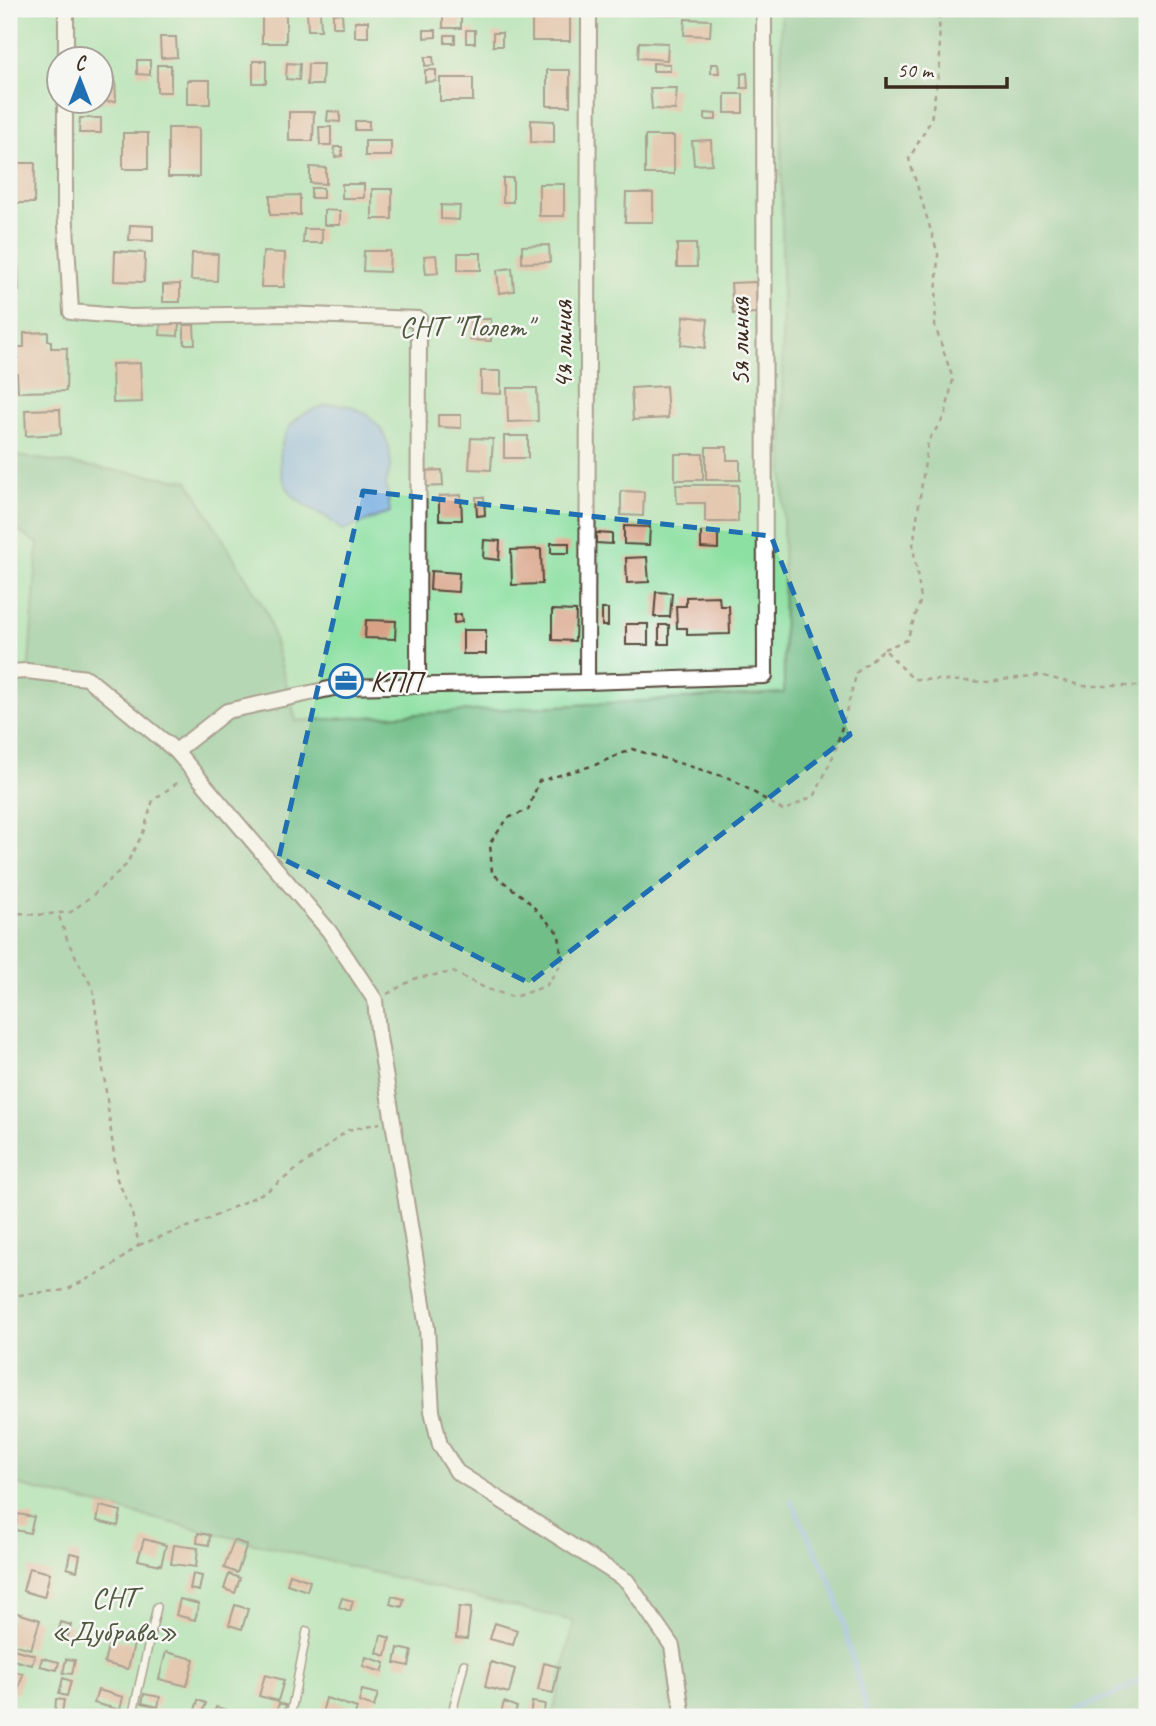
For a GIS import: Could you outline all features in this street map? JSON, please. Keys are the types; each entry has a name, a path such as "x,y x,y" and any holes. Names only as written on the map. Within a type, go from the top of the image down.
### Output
{"street":[{"path":"65,46 66,9"},
{"name":"4я линия","path":"587,682 589,9"},
{"name":"5я линия","path":"587,682 765,676 764,9"},
{"path":"65,116 65,208 71,312 130,317 281,314 419,319 418,686"},
{"path":"9,672 27,671 87,678 176,751 328,931 375,1000 427,1328 432,1411 440,1445 457,1472 627,1581 671,1646 683,1717"},
{"path":"176,751 227,711 338,687 587,682"}],"lane":[{"path":"132,1717 157,1607"},
{"path":"290,1717 307,1631"},
{"path":"451,1717 464,1664"}],"path":[{"path":"375,1000 416,978 453,972 487,989 514,997 546,986 562,963 559,934 526,899 492,873 490,843 508,818 528,810 539,781 595,765 632,749 732,779 784,811 815,795 835,752 857,672 884,649 907,640 921,599 913,546 928,442 945,416 953,379 935,326 938,254 909,159 931,120 940,63 939,11 935,9"},
{"path":"884,649 913,679 988,682 1039,675 1084,686 1147,687"},
{"path":"9,912 37,915 71,912 126,865 143,833 153,800 176,782 196,774"},
{"path":"58,913 68,942 93,989 117,1179 131,1209 139,1245"},
{"path":"9,1296 66,1290 111,1268 139,1245 209,1219 267,1191 348,1130 393,1121"}],"highlighted area":[{"path":"363,491 771,536 850,735 529,983 279,857"}],"green space":[{"name":"СНТ \"Полет\"","path":"9,9 781,9 784,693 296,721 267,613 188,481 9,455"},
{"path":"781,9 1147,9 1147,1717 552,1717 574,1621 9,1483 9,677 28,677 38,544 9,524 9,455 188,481 267,613 296,721 784,693"},
{"path":"9,524 38,544 28,678 9,677"},
{"name":"СНТ «Дубрава»","path":"9,1483 575,1621 552,1717 9,1717"}],"water":[{"path":"332,404 351,406 368,415 381,429 389,446 391,465 386,483 390,512 342,531 294,497 287,487 280,465 283,443 293,423 309,411"}],"building":[{"path":"532,9 570,9 570,41 532,41"},
{"path":"320,11 321,30 308,30 307,12"},
{"path":"342,13 343,27 333,27 333,14"},
{"path":"262,15 286,15 286,43 262,43"},
{"path":"443,15 461,15 461,28 443,28"},
{"path":"685,19 711,20 710,36 684,35"},
{"path":"355,21 368,21 368,37 355,37"},
{"path":"424,30 436,30 436,37 424,38"},
{"path":"466,30 475,30 475,43 466,43"},
{"path":"493,33 502,33 502,46 493,46"},
{"path":"445,35 455,35 455,43 445,43"},
{"path":"160,37 176,37 177,57 161,58"},
{"path":"639,42 668,43 667,60 638,58"},
{"path":"425,57 433,57 434,65 425,66"},
{"path":"137,60 150,60 150,75 137,74"},
{"path":"253,61 266,61 266,83 253,83"},
{"path":"287,63 300,64 299,80 286,79"},
{"path":"653,63 670,64 670,71 653,71"},
{"path":"308,64 323,64 322,85 307,85"},
{"path":"711,64 718,64 719,73 711,73"},
{"path":"157,65 171,65 171,92 157,92"},
{"path":"425,70 436,70 436,81 425,82"},
{"path":"547,70 570,70 570,106 547,106"},
{"path":"747,73 748,88 741,88 741,74"},
{"path":"440,78 473,78 473,101 440,101"},
{"path":"187,80 210,80 210,104 187,104"},
{"path":"650,88 677,88 675,110 652,109"},
{"path":"725,94 743,94 743,113 725,113"},
{"path":"328,111 340,112 340,122 327,121"},
{"path":"289,112 314,112 313,141 289,141"},
{"path":"705,113 716,114 716,120 705,120"},
{"path":"80,118 101,118 101,133 79,133"},
{"path":"531,120 554,121 554,143 531,142"},
{"path":"355,121 369,121 369,130 355,130"},
{"path":"319,127 331,127 331,145 320,145"},
{"path":"168,128 199,128 199,177 168,177"},
{"path":"123,133 148,133 148,169 123,169"},
{"path":"645,136 674,136 674,174 645,174"},
{"path":"711,140 712,164 694,165 692,141"},
{"path":"365,141 391,141 391,156 365,156"},
{"path":"334,147 342,147 342,156 335,157"},
{"path":"9,163 35,163 34,203 9,203"},
{"path":"310,167 326,168 326,184 310,183"},
{"path":"503,178 513,178 513,202 503,202"},
{"path":"342,184 364,184 364,198 342,198"},
{"path":"539,184 564,184 564,216 539,216"},
{"path":"311,188 323,188 323,198 311,198"},
{"path":"372,189 392,189 392,219 372,219"},
{"path":"626,193 653,193 653,222 625,222"},
{"path":"300,195 300,215 270,215 270,196"},
{"path":"441,205 460,206 459,220 441,219"},
{"path":"324,210 340,211 340,225 324,225"},
{"path":"130,225 153,226 153,241 129,240"},
{"path":"304,229 322,229 322,243 303,243"},
{"path":"677,244 696,244 697,267 677,267"},
{"path":"549,245 550,262 522,263 522,246"},
{"path":"115,251 145,253 144,282 114,281"},
{"path":"364,251 390,251 389,272 363,271"},
{"path":"263,252 285,253 284,287 261,287"},
{"path":"192,253 218,254 217,281 191,280"},
{"path":"458,253 481,253 481,270 458,270"},
{"path":"436,255 438,273 426,274 424,256"},
{"path":"18,264 19,291 9,292 9,265"},
{"path":"512,268 514,291 499,293 497,270"},
{"path":"756,282 757,313 733,314 731,283"},
{"path":"180,284 180,302 163,302 163,285"},
{"path":"684,316 708,319 705,348 681,345"},
{"path":"471,319 491,319 491,341 470,340"},
{"path":"161,323 179,323 178,336 160,335"},
{"path":"184,325 194,325 195,344 184,344"},
{"path":"48,332 51,348 67,348 66,391 18,392 17,374 12,374 12,358 18,358 18,347 24,347 24,333"},
{"path":"140,363 142,402 113,403 112,364"},
{"path":"481,371 501,371 501,394 481,393"},
{"path":"666,386 668,418 633,420 631,388"},
{"path":"507,388 537,388 538,421 508,422"},
{"path":"60,409 61,434 26,436 25,410"},
{"path":"438,415 461,415 461,428 438,427"},
{"path":"504,436 528,436 528,458 504,458"},
{"path":"471,438 493,439 491,470 469,469"},
{"path":"706,447 727,447 727,460 740,460 740,480 706,480"},
{"path":"675,454 703,454 703,480 675,480"},
{"path":"442,470 443,486 421,487 421,471"},
{"path":"676,485 738,485 738,522 705,522 705,503 677,503"},
{"path":"621,491 644,492 643,516 621,515"},
{"path":"461,495 462,520 439,520 439,496"},
{"path":"476,497 484,497 485,515 477,516"},
{"path":"624,526 650,527 649,545 624,544"},
{"path":"701,531 718,532 718,549 701,548"},
{"path":"596,533 612,534 612,544 596,543"},
{"path":"484,540 500,541 499,560 483,558"},
{"path":"551,543 569,543 569,553 551,553"},
{"path":"541,549 542,584 512,585 511,550"},
{"path":"647,557 649,582 627,583 626,558"},
{"path":"431,571 459,573 458,592 430,590"},
{"path":"656,592 672,593 670,617 654,617"},
{"path":"719,596 720,606 729,606 730,634 687,635 687,628 677,628 676,606 686,606 686,597"},
{"path":"602,609 608,609 608,626 602,626"},
{"path":"552,610 576,611 575,641 552,640"},
{"path":"461,614 462,622 454,623 454,615"},
{"path":"366,620 396,621 395,639 365,638"},
{"path":"626,624 648,624 648,645 626,645"},
{"path":"659,625 669,625 669,644 659,644"},
{"path":"463,630 486,630 486,654 463,654"},
{"path":"100,1506 121,1511 118,1526 97,1521"},
{"path":"18,1514 34,1517 30,1533 15,1530"},
{"path":"198,1533 210,1535 209,1545 197,1543"},
{"path":"144,1539 166,1545 161,1565 138,1560"},
{"path":"234,1540 247,1545 237,1573 224,1568"},
{"path":"174,1545 198,1548 196,1567 171,1564"},
{"path":"70,1553 80,1555 77,1571 67,1568"},
{"path":"29,1568 50,1573 44,1597 23,1591"},
{"path":"193,1574 202,1576 199,1591 190,1589"},
{"path":"229,1574 240,1578 235,1593 224,1589"},
{"path":"290,1574 310,1581 307,1591 287,1584"},
{"path":"392,1596 404,1599 402,1607 390,1604"},
{"path":"342,1598 353,1601 350,1611 339,1607"},
{"path":"180,1599 199,1604 195,1620 176,1615"},
{"path":"235,1605 248,1609 242,1629 229,1625"},
{"path":"459,1607 471,1608 467,1639 456,1638"},
{"path":"14,1612 40,1620 31,1649 9,1643 9,1628"},
{"path":"61,1622 71,1625 67,1639 57,1636"},
{"path":"495,1623 517,1630 513,1645 490,1639"},
{"path":"381,1635 390,1638 386,1656 377,1653"},
{"path":"110,1638 134,1644 128,1669 104,1663"},
{"path":"9,1648 35,1655 32,1665 9,1659"},
{"path":"398,1648 412,1651 409,1666 395,1663"},
{"path":"166,1652 194,1659 187,1686 159,1679"},
{"path":"366,1657 385,1663 382,1672 363,1666"},
{"path":"42,1658 59,1662 57,1670 40,1666"},
{"path":"66,1659 75,1660 72,1674 63,1673"},
{"path":"491,1662 515,1669 509,1693 485,1687"},
{"path":"544,1663 559,1667 553,1693 538,1690"},
{"path":"9,1670 23,1674 17,1694 9,1692"},
{"path":"265,1675 284,1680 278,1701 259,1696"},
{"path":"63,1678 71,1681 67,1696 59,1694"},
{"path":"98,1690 123,1697 120,1710 94,1703"},
{"path":"362,1690 378,1694 374,1707 359,1702"},
{"path":"144,1694 160,1697 158,1707 142,1703"},
{"path":"326,1698 357,1708 354,1717 321,1717"},
{"path":"56,1699 64,1700 62,1713 55,1713"},
{"path":"198,1700 206,1703 201,1717 193,1717"},
{"path":"504,1702 517,1707 514,1716 501,1713"},
{"path":"532,1702 545,1704 543,1717 530,1717"},
{"path":"279,1703 286,1705 284,1714 277,1712"},
{"path":"216,1707 231,1711 229,1717 213,1717"},
{"path":"152,1708 173,1714 172,1717 150,1717"},
{"path":"425,1711 448,1716 448,1717 424,1717"}],"waterway":[{"path":"791,1501 835,1591 868,1717"},
{"path":"1062,1717 1121,1691 1147,1675"}],"place":[{"name":"КПП","path":"346,681"}]}
